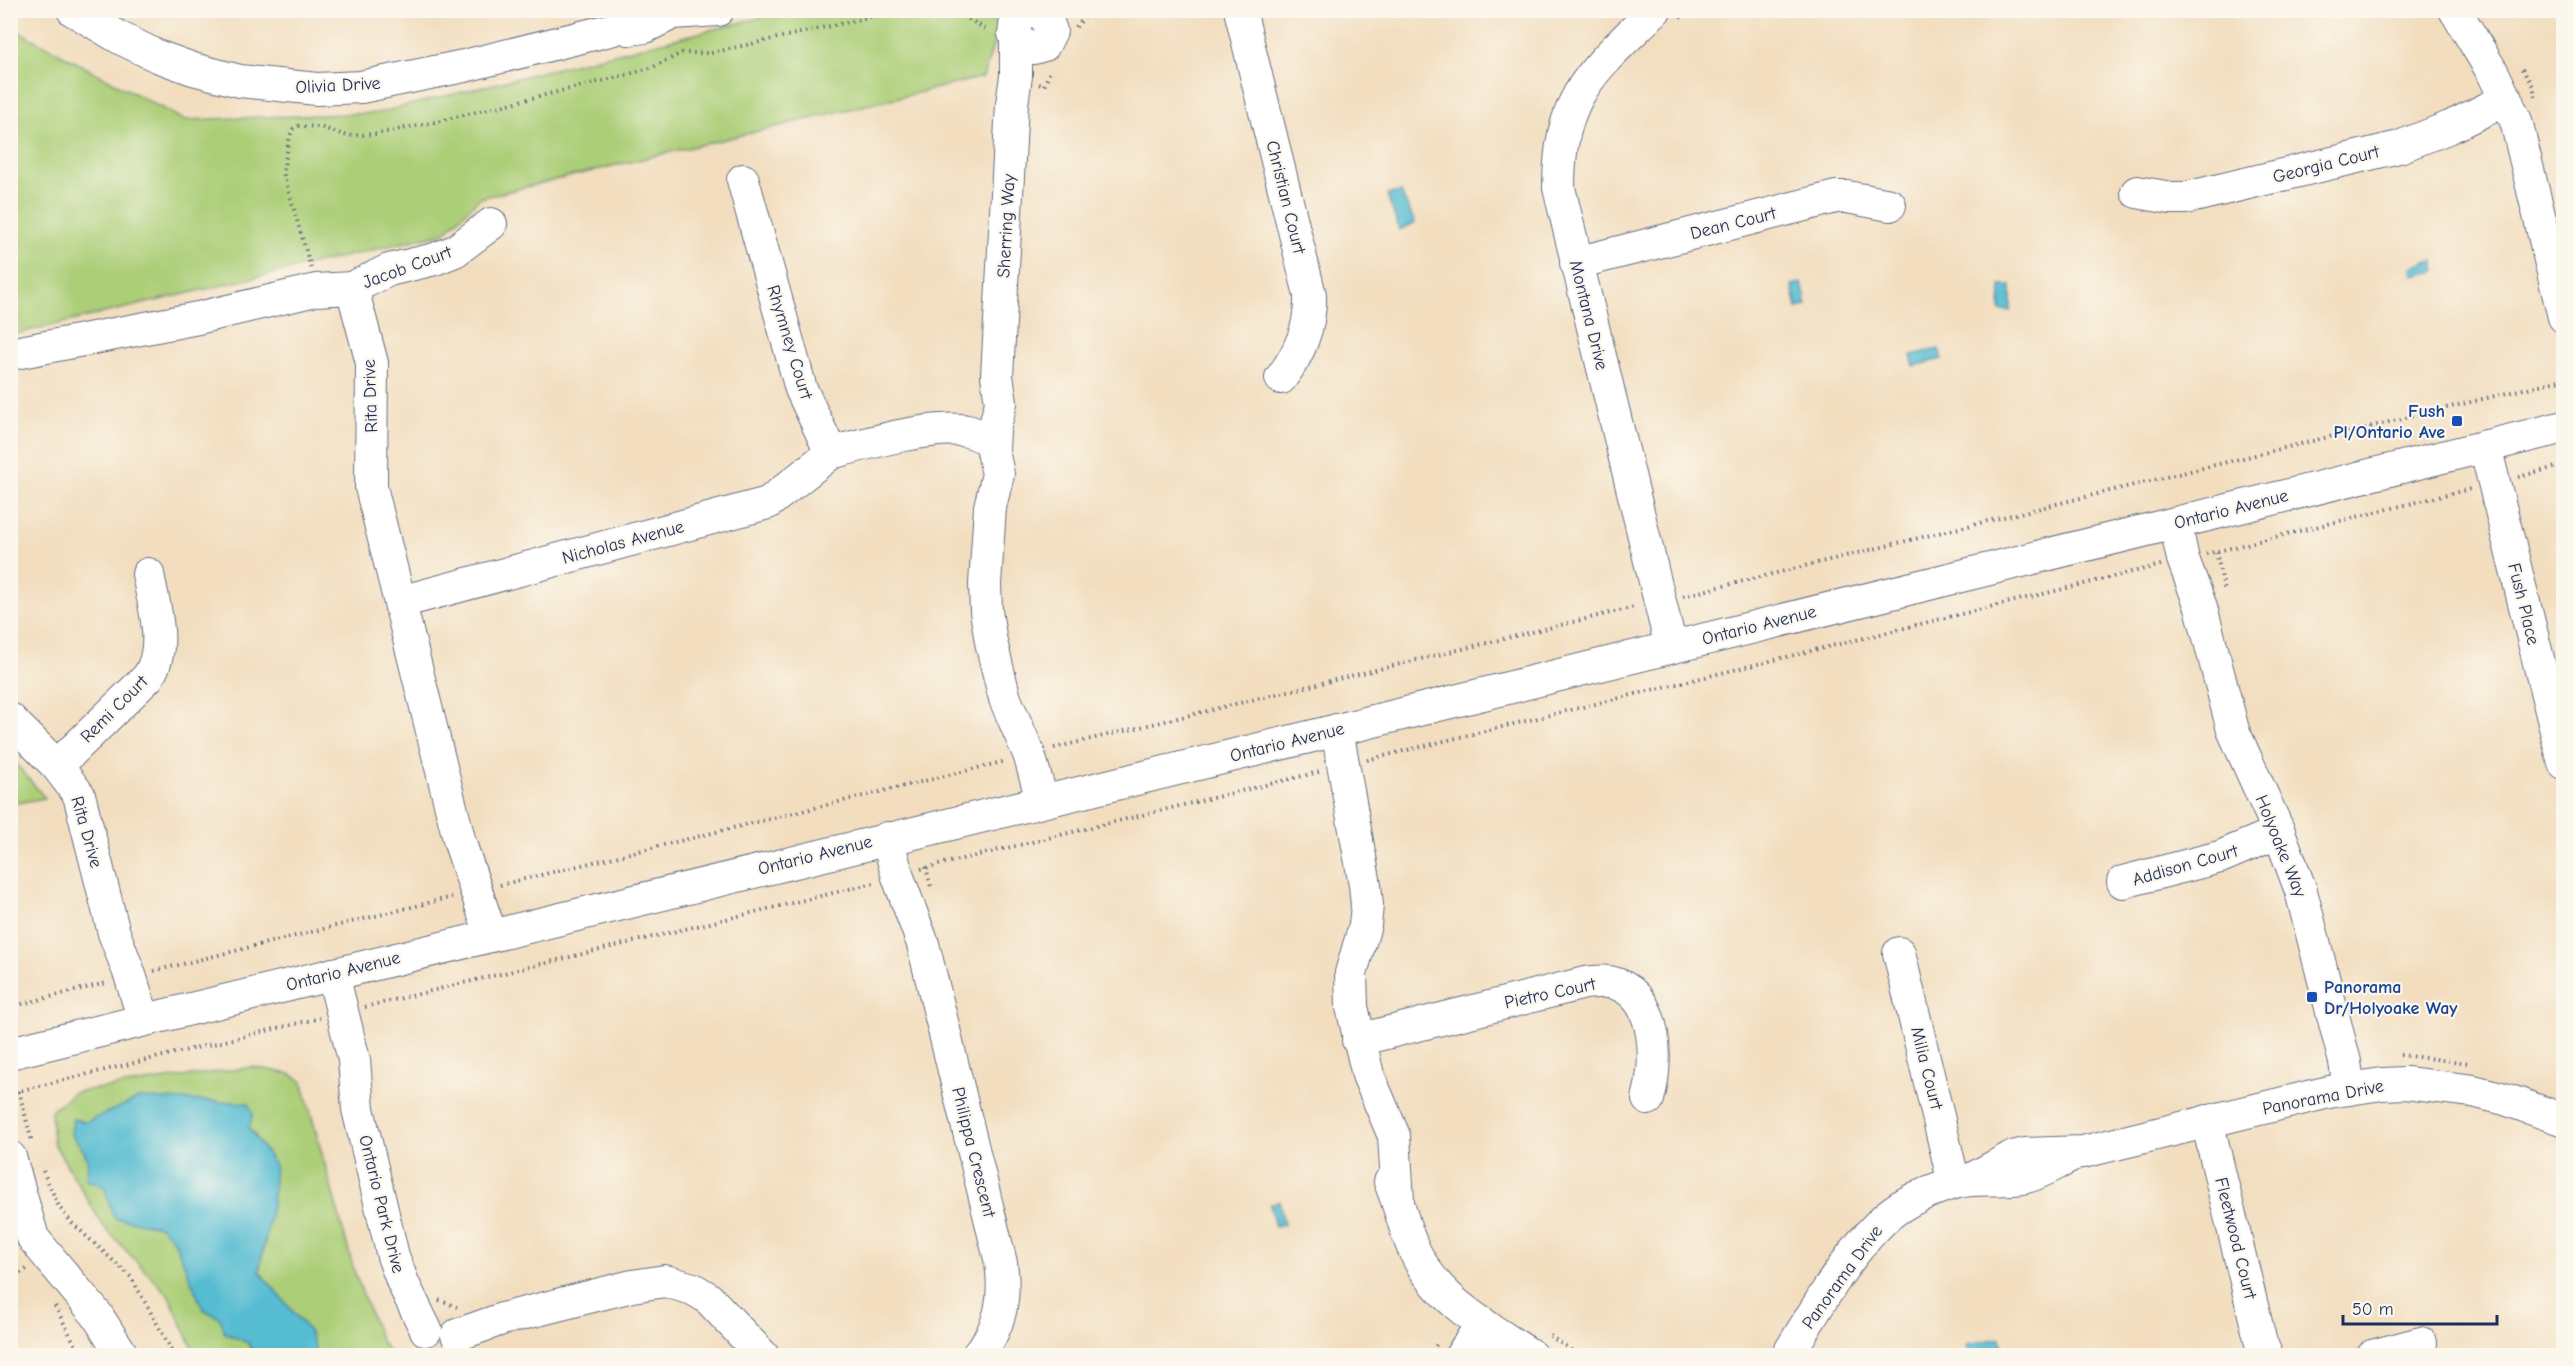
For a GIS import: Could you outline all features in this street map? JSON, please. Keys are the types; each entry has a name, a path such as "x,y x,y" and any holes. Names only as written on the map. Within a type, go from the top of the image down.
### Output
{"street":[{"name":"Olivia Drive","path":"73,10 120,38 157,56 193,69 240,81 317,89 361,87 414,78 614,29 645,27 666,11 718,10"},
{"name":"Christian Court","path":"1240,10 1310,295 1308,326 1297,355 1281,378"},
{"path":"2455,10 2507,99 2519,131 2564,317"},
{"name":"Montana Drive","path":"1664,18 1598,66 1576,98 1566,120 1562,140 1559,188 1576,263 1674,594 1671,647"},
{"name":"Sherring Way","path":"1019,21 1012,104 997,376 1001,403 982,440 998,474 990,507 985,584 986,611 991,642 1031,803"},
{"name":"Georgia Court","path":"2138,192 2171,198 2186,198 2399,147 2450,127 2507,99"},
{"name":"Rhymney Court","path":"743,180 801,389 831,453"},
{"name":"Dean Court","path":"1576,263 1611,252 1836,197 1890,205"},
{"name":"Jacob Court","path":"352,288 389,270 435,259 454,251 491,224"},
{"path":"10,354 198,318 316,290 352,288"},
{"name":"Rita Drive","path":"352,288 372,363 370,487 483,937"},
{"name":"Ontario Avenue","path":"10,1053 2564,427"},
{"path":"831,453 915,435 956,444 982,440"},
{"name":"Fush Place","path":"2485,446 2564,763"},
{"name":"Nicholas Avenue","path":"400,602 768,503 831,453"},
{"name":"Holyoake Way","path":"2181,521 2233,730 2279,832 2301,891 2349,1089"},
{"name":"Remi Court","path":"57,766 148,677 155,667 159,641 148,574"},
{"name":"Rita Drive","path":"10,719 57,766 79,795 135,1022"},
{"path":"1327,732 1365,885 1367,905 1365,925 1351,973 1352,1007 1368,1075 1371,1137 1398,1201 1414,1251 1424,1269 1441,1290 1482,1323 1537,1343"},
{"name":"Addison Court","path":"2123,882 2220,857 2279,832"},
{"name":"Philippa Crescent","path":"895,836 1004,1282 1001,1315 995,1330 977,1356"},
{"name":"Milia Court","path":"1899,953 1962,1181"},
{"name":"Ontario Park Drive","path":"323,976 334,1015 354,1060 358,1109 393,1256 423,1343"},
{"name":"Pietro Court","path":"1358,1040 1585,983 1605,981 1628,990 1638,998 1646,1012 1651,1033 1654,1068 1648,1099"},
{"name":"Panorama Drive","path":"1787,1356 1843,1269 1882,1220 1923,1194 1962,1181 2022,1178 2083,1152 2207,1121 2349,1089 2406,1083 2452,1087 2505,1099 2564,1120"},
{"name":"Fleetwood Court","path":"2207,1121 2261,1343 2267,1356"},
{"path":"21,1156 24,1253 91,1307 123,1356"},
{"path":"423,1343 440,1326 458,1332 632,1286 665,1281 693,1289 708,1298 763,1356"},
{"path":"1461,1356 1482,1323"},
{"path":"2372,1356 2421,1343"}],"path":[{"path":"310,263 283,172 290,136 293,129 299,126 320,127 347,136 376,134 431,123 626,75 653,67 682,54 711,53 901,10"},
{"path":"953,10 1019,21"},
{"path":"970,10 1019,21"},
{"path":"1664,18 1688,10"},
{"path":"10,1007 1674,594 2564,379"},
{"path":"10,1093 2479,486"},
{"path":"19,1091 21,1156 72,1223 118,1263 135,1282 175,1356"},
{"path":"10,1279 24,1253"},
{"path":"434,1296 441,1301 458,1332"},
{"path":"1537,1343 1580,1356"}],"green space":[{"path":"787,11 971,11 1000,24 983,77 480,198 444,233 11,335 10,27 184,120 377,113"},
{"path":"11,758 45,798 11,804"},
{"path":"253,1067 290,1074 302,1081 355,1274 381,1341 391,1355 317,1355 309,1331 259,1271 272,1206 256,1136 249,1128 248,1103 140,1098 86,1122 71,1134 85,1151 89,1165 104,1186 114,1218 160,1225 175,1242 203,1309 220,1318 225,1333 248,1343 256,1356 196,1355 169,1296 104,1227 53,1142 51,1111 75,1092"}],"water":[{"path":"1401,192 1415,223 1399,230 1387,194"},
{"path":"2428,261 2428,263 2434,261 2436,271 2413,276 2412,267"},
{"path":"1802,283 1807,306 1797,308 1792,285"},
{"path":"2001,286 2011,286 2011,311 2000,311"},
{"path":"1939,349 1942,359 1914,366 1911,355"},
{"path":"140,1098 248,1103 253,1114 249,1128 275,1165 272,1206 259,1271 309,1331 317,1355 256,1355 248,1343 225,1333 220,1318 203,1309 175,1242 160,1226 114,1218 104,1186 86,1180 88,1166 86,1155 71,1134 73,1119 86,1122"},
{"path":"1279,1201 1284,1225 1275,1227 1270,1205"},
{"path":"2000,1338 2002,1347 1969,1353 1967,1344"}],"place":[{"name":"Fush Pl/Ontario Ave","path":"2457,421"},
{"name":"Panorama Dr/Holyoake Way","path":"2312,997"}]}
